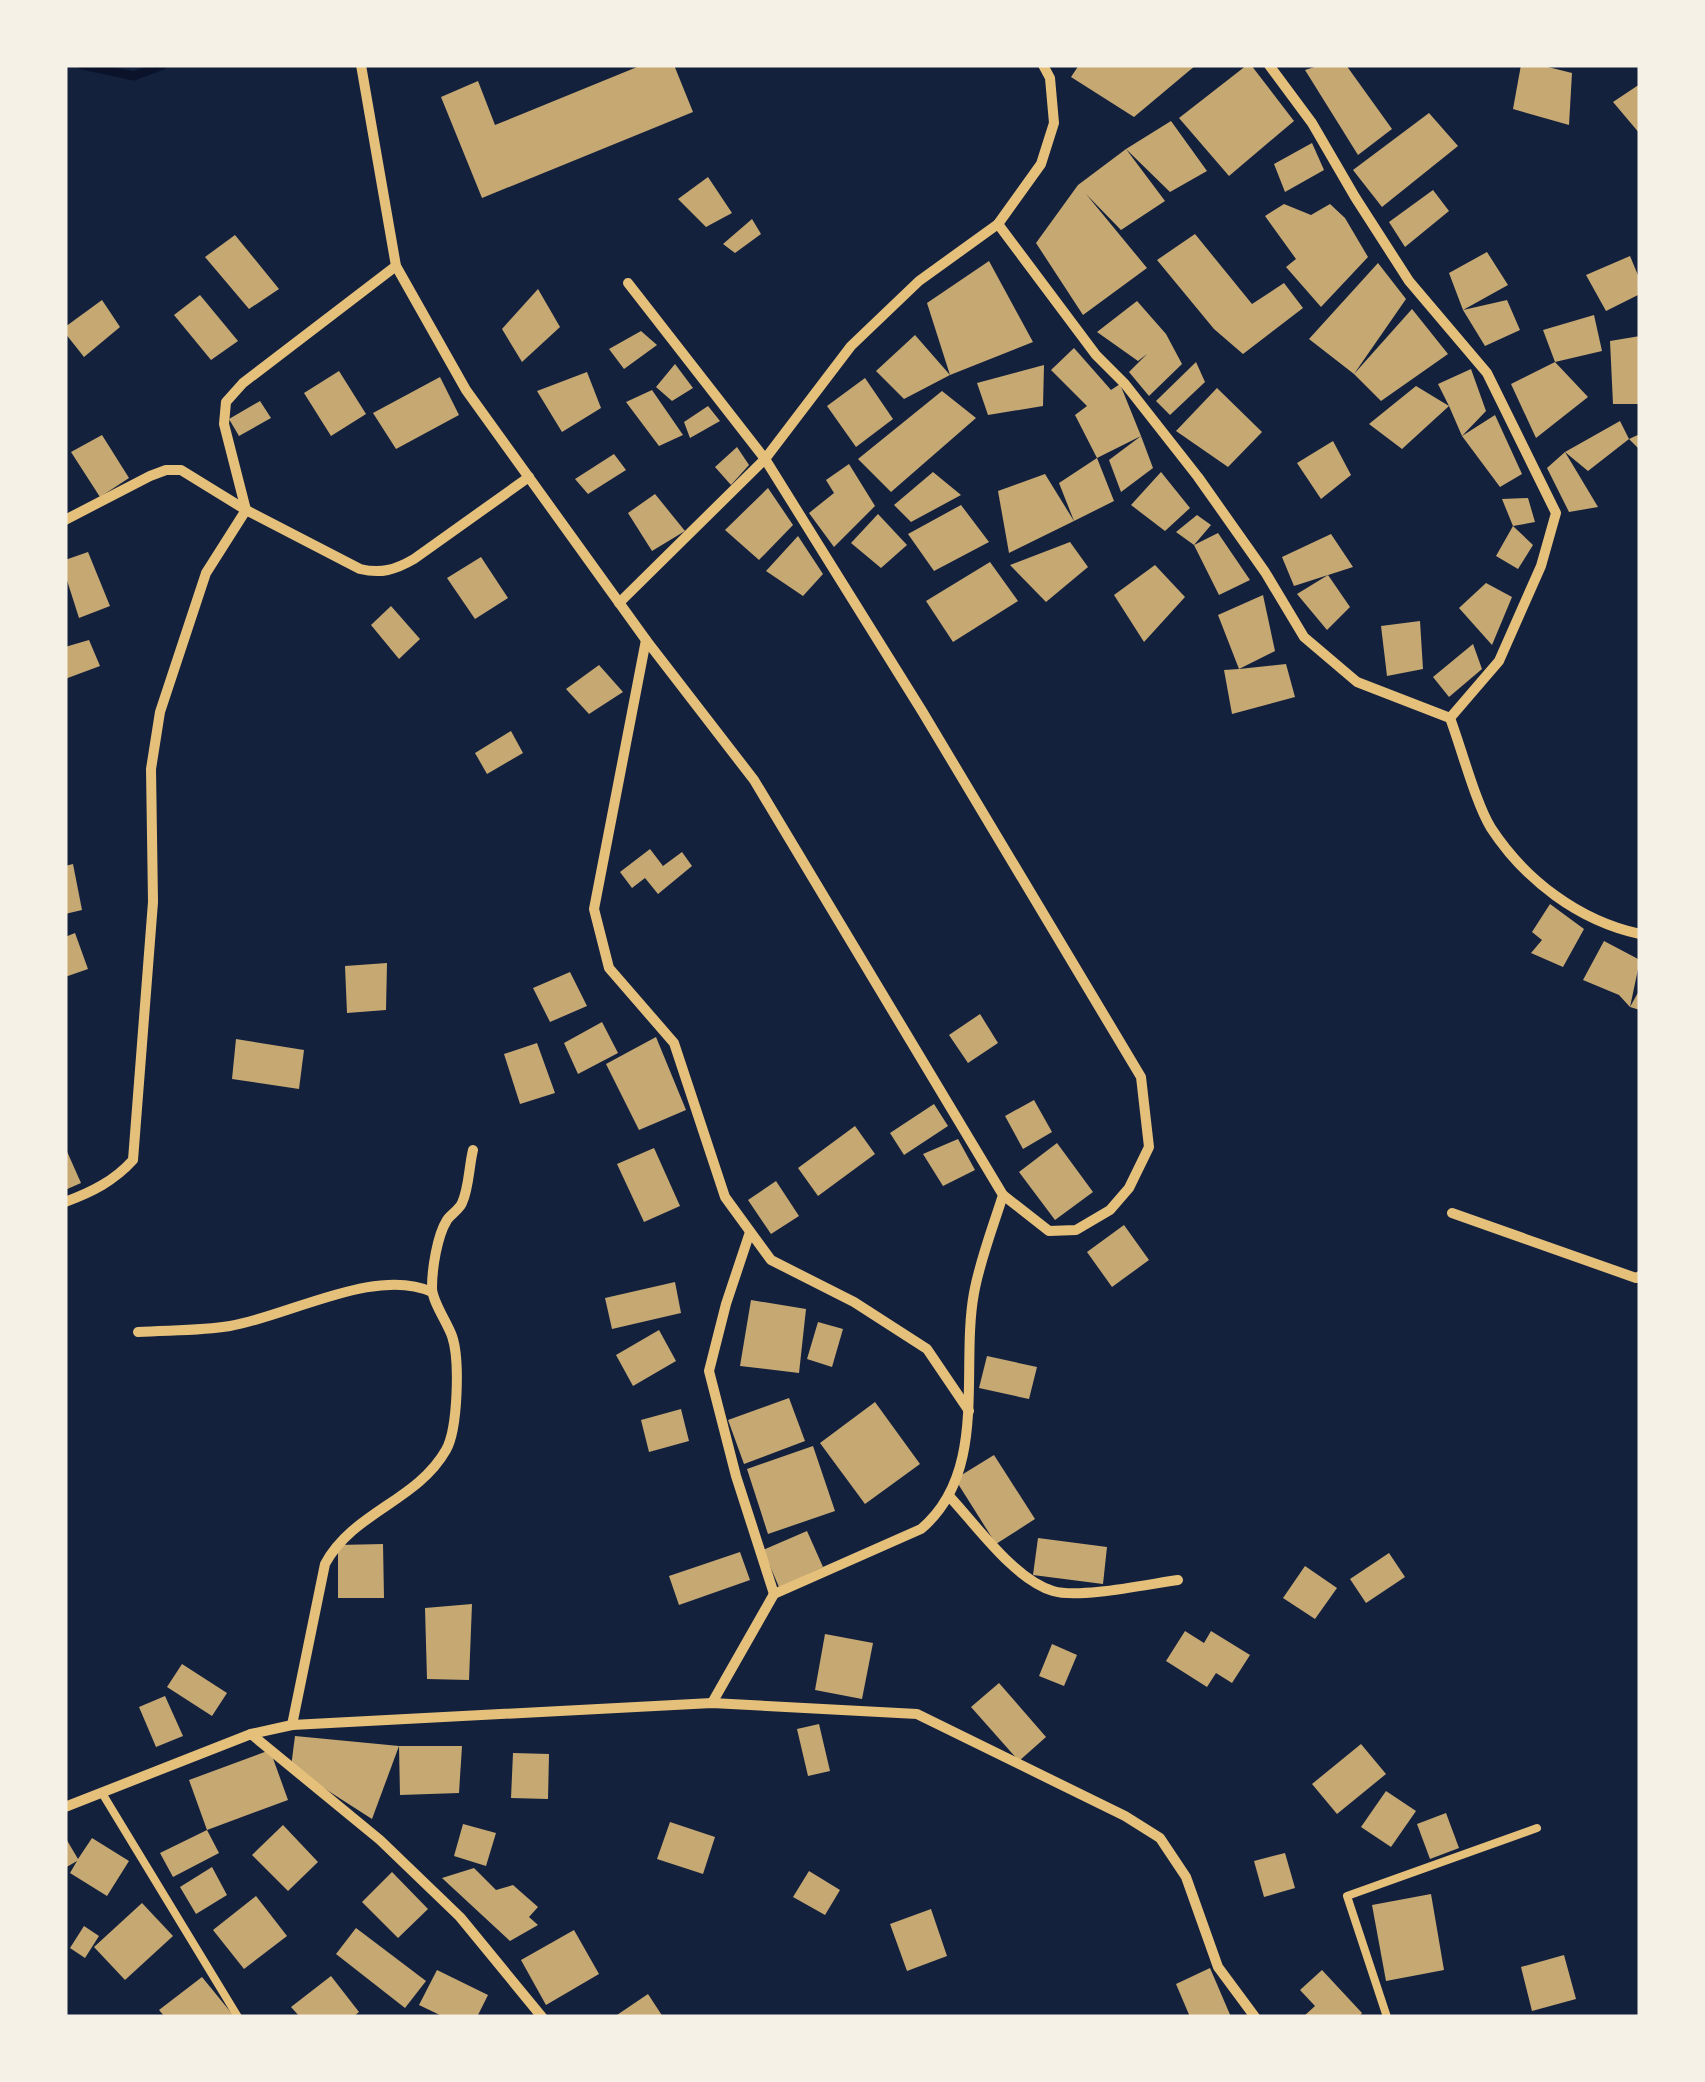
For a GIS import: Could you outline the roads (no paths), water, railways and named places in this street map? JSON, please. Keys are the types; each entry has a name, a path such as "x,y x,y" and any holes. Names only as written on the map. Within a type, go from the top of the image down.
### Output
{"street":[{"path":"361,65 396,266 466,390 646,640 754,780 1003,1195 1049,1231 1076,1230 1110,1210 1130,1188 1150,1146 1141,1076 765,459 628,283"},
{"path":"619,603 765,459 851,346 919,282 998,224 1040,164 1054,123 1050,78 1042,65"},
{"path":"1269,65 1312,122 1409,281 1487,373 1556,513 1540,566 1499,661 1450,718"},
{"path":"998,224 1096,355 1125,384 1198,477 1265,572 1304,638 1358,682 1450,718 1490,826 1544,890 1616,929 1640,934"},
{"path":"65,1202 102,1186 133,1160 154,902 151,769 160,712 206,573 246,510 224,424 226,402 242,383 396,266"},
{"path":"65,520 166,470 181,470 246,510 360,569 376,573 397,570 528,477"},
{"path":"646,640 594,908 609,968 674,1043 724,1197 771,1260 854,1302 927,1349 969,1412"},
{"path":"292,1725 326,1564 336,1544 352,1528 412,1490 449,1446 455,1419 454,1341 432,1292 442,1230 449,1216 462,1205 472,1150"},
{"path":"712,1703 774,1594 921,1529 940,1513 964,1446 974,1294 1003,1195"},
{"path":"1452,1213 1562,1254 1636,1278 1640,1276"},
{"path":"750,1232 709,1372 736,1476 774,1594"},
{"path":"138,1332 231,1326 378,1286 414,1283 432,1292"},
{"path":"949,1496 1022,1575 1054,1592 1178,1580"},
{"path":"65,1806 251,1734 292,1725 712,1703 917,1714 1125,1816 1160,1838 1186,1877 1218,1966 1255,2017"},
{"path":"251,1734 380,1840 460,1917 542,2017"}],"lane":[{"path":"102,1793 238,2017"},
{"path":"1386,2017 1347,1896 1536,1828"}],"waterway":[{"path":"82,65 134,76 163,65"}]}
